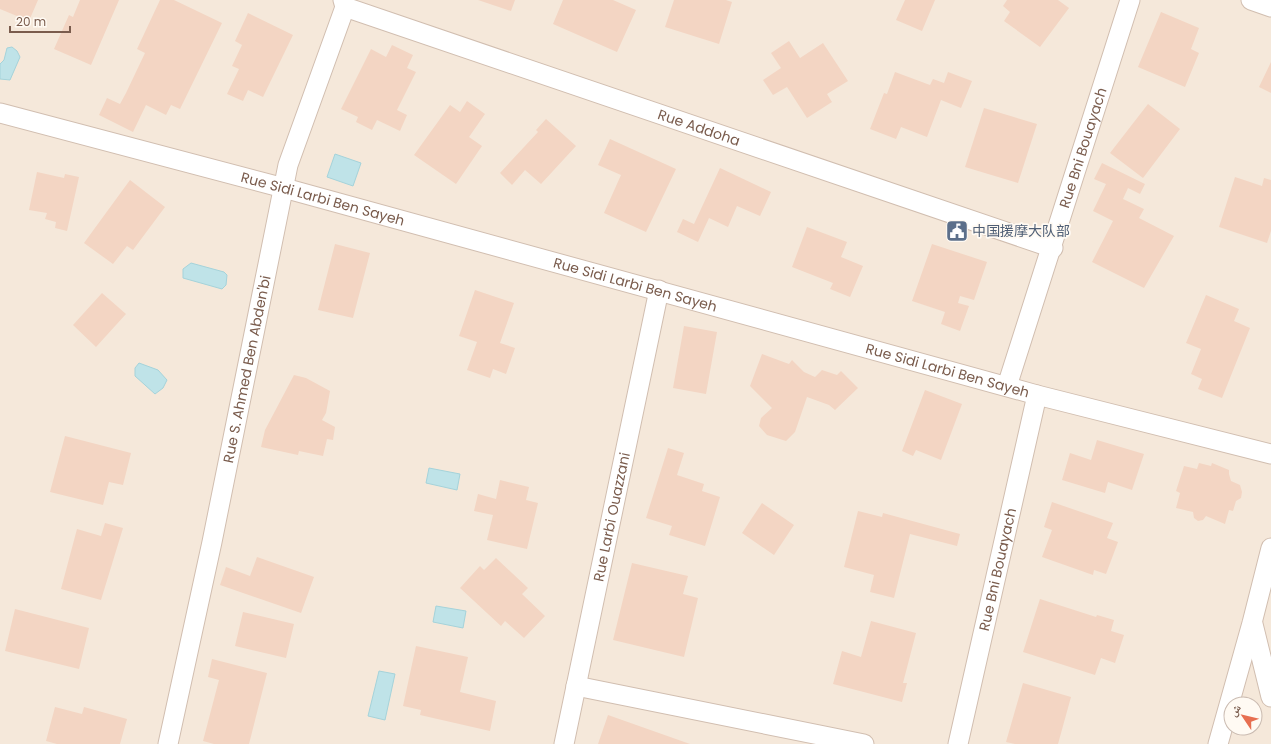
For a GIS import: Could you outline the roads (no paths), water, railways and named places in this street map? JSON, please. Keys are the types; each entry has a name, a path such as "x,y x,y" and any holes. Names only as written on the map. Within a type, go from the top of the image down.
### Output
{"street":[{"name":"Rue Bni Bouayach","path":"1007,386 1053,248 1130,0"},
{"path":"1251,0 1271,7"},
{"name":"Rue Addoha","path":"344,4 1053,248"},
{"name":"Rue S. Ahmed Ben Abden'bi","path":"168,744 212,542 293,148 344,4"},
{"name":"Rue Sidi Larbi Ben Sayeh","path":"0,113 284,188 1037,395 1271,454"},
{"name":"Rue Larbi Ouazzani","path":"564,744 659,290"},
{"name":"Rue Bni Bouayach","path":"958,744 1037,395"},
{"path":"1218,744 1271,548"},
{"path":"1252,622 1271,697"},
{"path":"576,686 864,744"}],"water":[{"path":"12,47 17,51 20,57 10,80 0,79 0,64 4,60 7,48"},
{"path":"335,154 361,163 353,186 327,177"},
{"path":"191,263 224,272 227,275 226,285 222,289 183,278 183,269"},
{"path":"139,363 158,370 167,380 163,388 155,394 135,376 135,368"},
{"path":"429,468 460,474 457,490 426,483"},
{"path":"436,606 466,611 463,628 433,622"},
{"path":"379,671 395,674 385,720 368,716"}],"place":[{"name":"中国援摩大队部","path":"957,231"}]}
